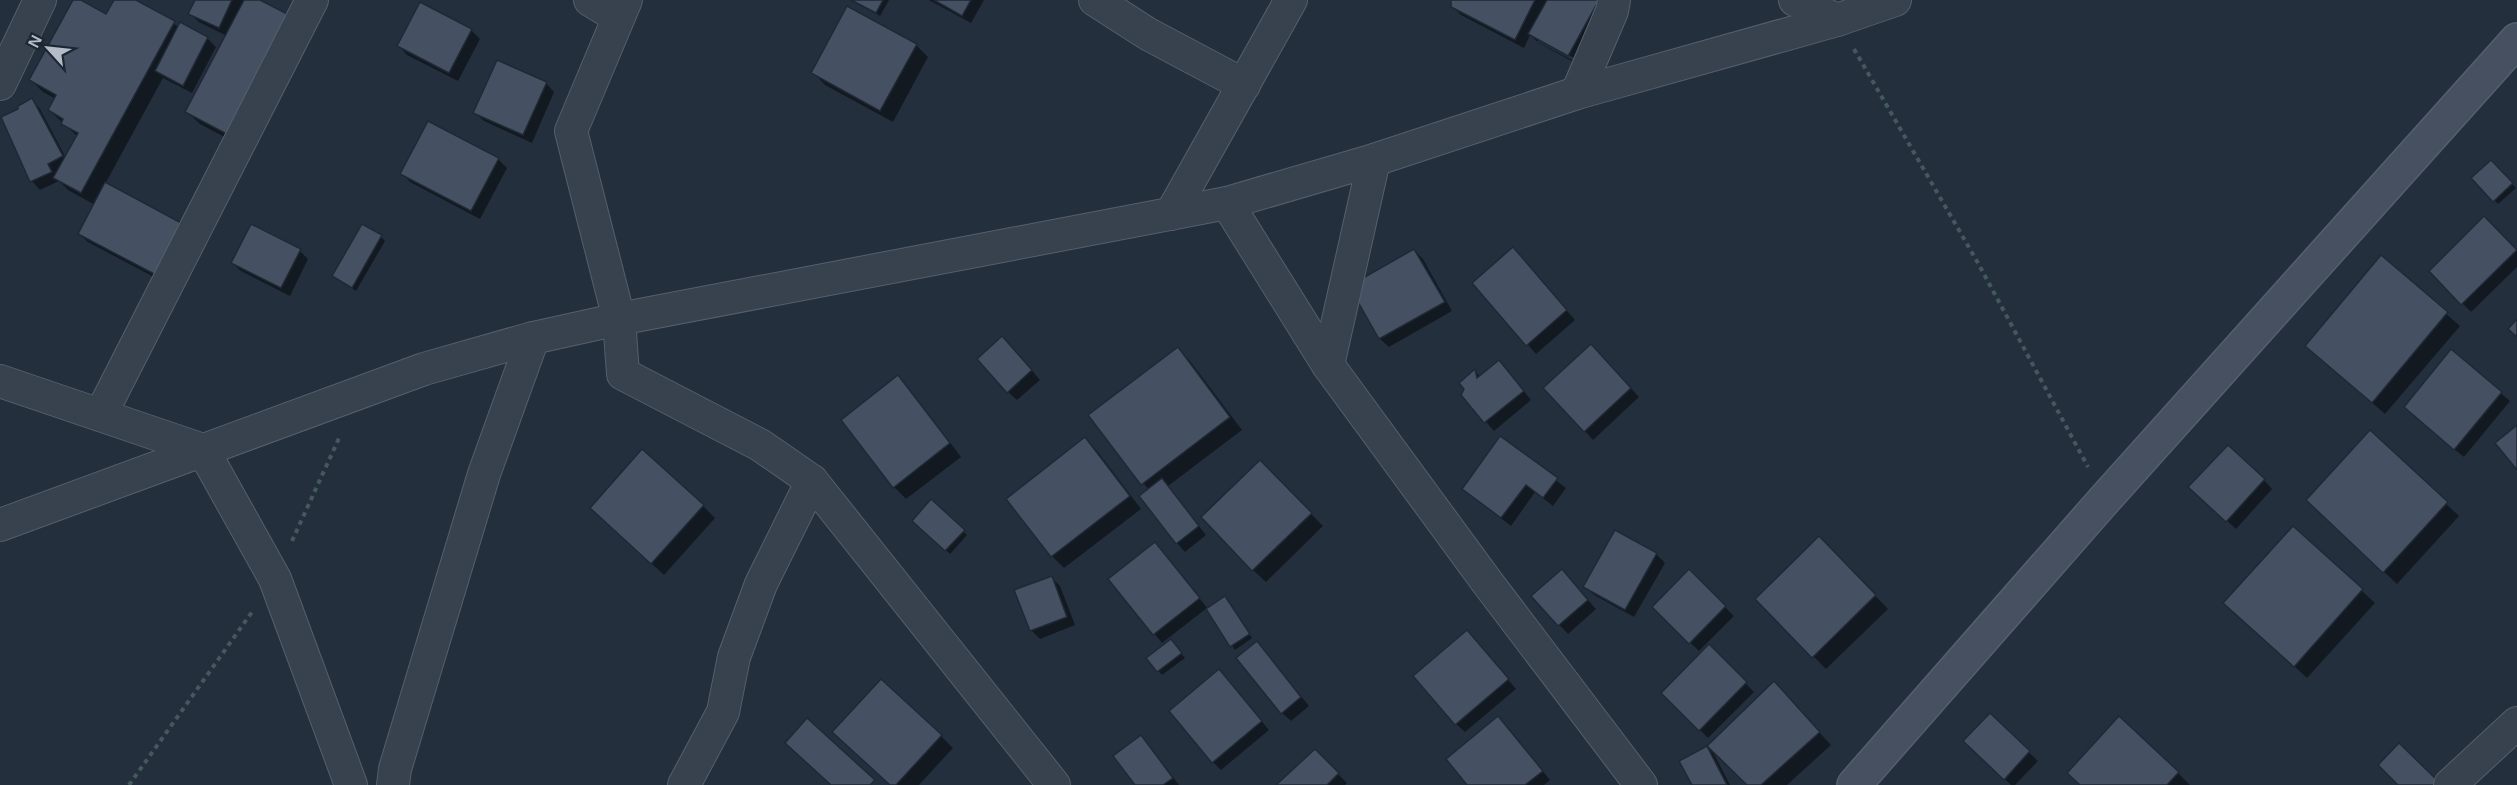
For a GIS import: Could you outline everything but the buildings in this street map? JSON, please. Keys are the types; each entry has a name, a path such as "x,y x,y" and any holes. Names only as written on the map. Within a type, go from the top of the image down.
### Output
{"main road":[{"path":"1854,785 2105,499 2517,40"}],"street":[{"path":"0,84 40,0"},
{"path":"101,414 312,0"},
{"path":"590,0 622,9 571,131 619,319 623,374 760,445 812,481 1054,785"},
{"path":"1095,0 1148,34 1244,84"},
{"path":"1171,214 1292,0"},
{"path":"1577,93 1612,11 1614,0"},
{"path":"1795,0 1837,20"},
{"path":"0,525 424,369 533,338 619,319 1227,203 1374,159 1577,93 1837,20 1895,0"},
{"path":"1328,364 1374,159"},
{"path":"1227,203 1328,364 1487,582 1641,785"},
{"path":"393,785 395,769 484,474 533,338"},
{"path":"0,381 203,450 275,579 351,785"},
{"path":"684,785 723,712 734,657 761,584 812,481"},
{"path":"2462,778 2517,723"}],"path":[{"path":"1837,20 1978,263 2105,499"}]}
